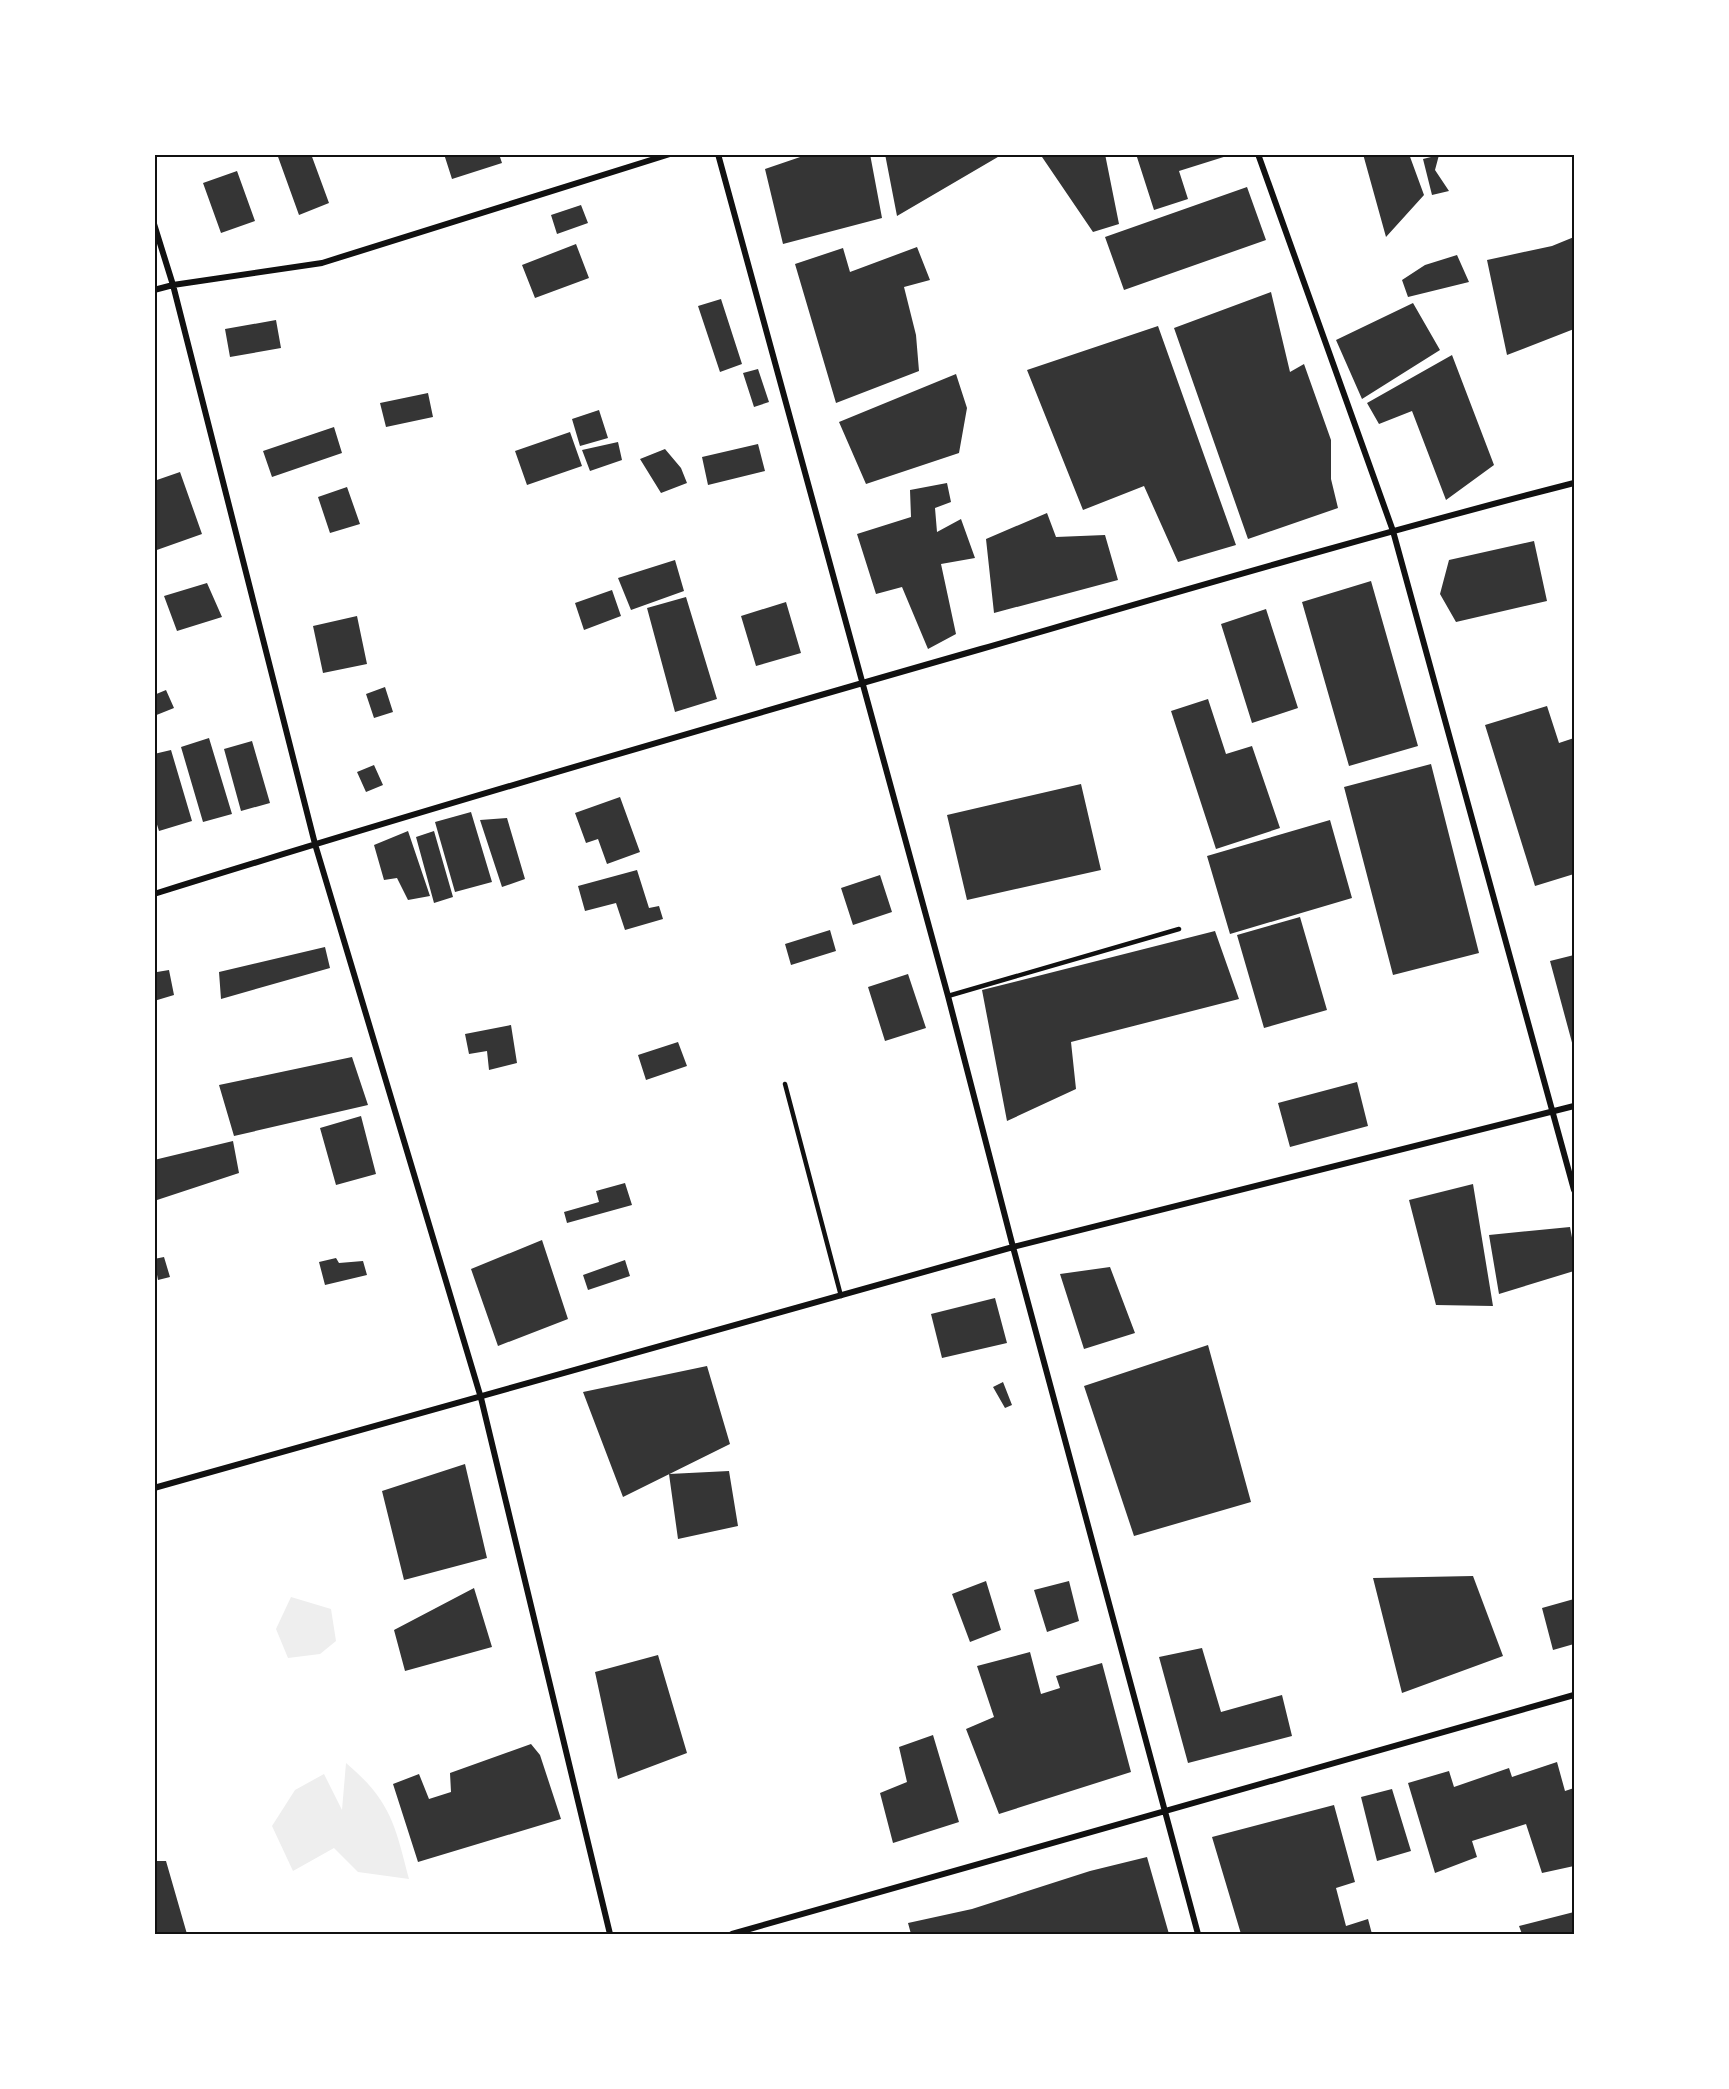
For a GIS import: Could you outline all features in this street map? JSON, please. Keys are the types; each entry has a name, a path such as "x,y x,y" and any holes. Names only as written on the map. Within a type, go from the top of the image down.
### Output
{"street":[{"path":"154,290 173,285 322,263 670,154"},
{"path":"717,154 860,684 948,996 1198,1935"},
{"path":"1258,154 1393,531 1575,1190"},
{"path":"154,224 173,285 315,844 481,1398 610,1935"},
{"path":"154,894 315,844 860,684 1393,531 1575,483"},
{"path":"154,1488 1013,1247 1575,1106"},
{"path":"732,1935 1575,1695"}],"lane":[{"path":"948,996 1179,928"},
{"path":"785,1084 841,1296"}],"shaded area":[{"path":"291,1597 331,1609 336,1641 320,1654 288,1658 276,1629"},
{"path":"346,1763 382,1802 400,1843 409,1879 358,1872 334,1848 293,1871 272,1826 295,1790 324,1774 342,1810"}],"building":[{"path":"277,154 311,154 329,203 299,215"},
{"path":"444,154 499,154 502,163 452,179"},
{"path":"809,154 870,154 882,218 783,244 765,169"},
{"path":"885,154 1003,154 897,216"},
{"path":"1040,154 1105,154 1119,224 1093,232"},
{"path":"1136,154 1230,155 1179,171 1188,199 1154,210"},
{"path":"1363,154 1409,154 1424,195 1386,237"},
{"path":"1439,155 1435,170 1449,191 1432,195 1423,159"},
{"path":"237,171 255,221 221,233 203,183"},
{"path":"1247,187 1266,240 1124,290 1105,237"},
{"path":"581,205 588,223 557,234 551,215"},
{"path":"1574,237 1574,329 1507,355 1487,260 1552,246"},
{"path":"576,244 589,278 535,298 522,265"},
{"path":"917,247 930,280 904,287 916,335 919,371 836,403 795,264 843,248 850,272"},
{"path":"1457,255 1469,282 1408,297 1402,280 1425,265"},
{"path":"1271,292 1290,372 1304,364 1331,440 1331,479 1338,508 1248,539 1174,328"},
{"path":"721,299 742,364 720,372 698,306"},
{"path":"1413,303 1440,350 1362,399 1336,340"},
{"path":"276,320 281,348 230,357 225,329"},
{"path":"1158,326 1236,545 1178,562 1144,486 1083,510 1027,370"},
{"path":"1452,355 1494,465 1446,500 1412,411 1379,424 1367,403"},
{"path":"758,369 769,402 754,407 743,373"},
{"path":"956,374 967,408 959,453 866,484 839,422"},
{"path":"428,393 433,417 386,427 380,403"},
{"path":"599,410 608,438 580,446 572,419"},
{"path":"334,427 342,453 272,477 263,451"},
{"path":"570,432 582,466 527,485 515,451"},
{"path":"618,442 622,460 590,471 582,450"},
{"path":"758,444 765,471 708,485 702,457"},
{"path":"665,449 681,468 687,483 661,493 640,459"},
{"path":"180,472 202,534 154,551 154,481"},
{"path":"947,483 951,502 935,508 937,532 961,519 975,558 941,564 956,634 928,649 902,587 876,594 857,534 911,517 910,490"},
{"path":"347,487 360,524 330,533 318,497"},
{"path":"1047,513 1056,537 1105,535 1118,580 994,613 986,539"},
{"path":"1534,541 1547,601 1456,622 1440,594 1449,560"},
{"path":"675,560 684,591 631,610 618,578"},
{"path":"1371,581 1418,746 1349,766 1302,602"},
{"path":"207,583 222,617 177,631 164,596"},
{"path":"612,590 621,616 584,630 575,603"},
{"path":"686,597 717,699 675,712 647,608"},
{"path":"786,602 801,653 756,666 741,616"},
{"path":"1266,609 1298,708 1252,723 1221,624"},
{"path":"357,616 367,664 323,673 313,626"},
{"path":"385,687 393,712 374,718 366,694"},
{"path":"166,690 174,708 154,716 154,695"},
{"path":"1208,699 1226,754 1252,746 1280,828 1216,849 1171,711"},
{"path":"1547,706 1559,743 1574,738 1574,874 1535,886 1485,725"},
{"path":"209,738 232,814 203,822 181,747"},
{"path":"252,741 270,803 241,811 224,749"},
{"path":"171,750 192,821 159,831 154,815 154,754"},
{"path":"1431,764 1479,953 1393,975 1344,787"},
{"path":"374,765 383,785 366,792 357,772"},
{"path":"1081,784 1101,870 967,900 947,815"},
{"path":"620,797 640,852 607,864 598,839 586,843 575,813"},
{"path":"471,812 492,882 455,892 435,822"},
{"path":"507,818 525,879 502,887 480,820"},
{"path":"1330,820 1352,898 1230,934 1207,856"},
{"path":"408,831 430,896 408,900 397,878 384,880 374,845"},
{"path":"434,831 453,897 434,903 416,837"},
{"path":"637,870 649,908 659,906 663,919 625,930 616,903 585,911 578,886"},
{"path":"880,875 892,912 853,925 841,888"},
{"path":"1300,917 1327,1010 1264,1028 1237,935"},
{"path":"830,930 836,951 791,965 785,944"},
{"path":"1215,931 1239,999 1071,1042 1076,1089 1007,1121 982,990"},
{"path":"325,947 330,968 221,999 219,972"},
{"path":"1574,955 1574,1050 1550,961"},
{"path":"154,967 157,972 169,970 174,995 154,1001"},
{"path":"908,974 926,1028 885,1041 868,987"},
{"path":"511,1025 517,1063 489,1070 487,1051 469,1054 465,1034"},
{"path":"678,1042 687,1066 646,1080 638,1055"},
{"path":"352,1057 368,1105 234,1136 219,1085"},
{"path":"1357,1082 1368,1126 1290,1147 1278,1103"},
{"path":"361,1116 376,1174 336,1185 320,1128"},
{"path":"233,1141 239,1173 154,1201 154,1160"},
{"path":"625,1183 632,1205 567,1223 564,1212 599,1202 596,1191"},
{"path":"1473,1184 1493,1306 1436,1305 1409,1200"},
{"path":"1570,1227 1574,1248 1574,1271 1499,1294 1489,1235"},
{"path":"542,1240 568,1319 498,1346 471,1269"},
{"path":"164,1257 170,1277 158,1280 154,1259"},
{"path":"336,1258 339,1263 363,1261 367,1275 325,1285 319,1262"},
{"path":"625,1260 630,1276 588,1290 583,1275"},
{"path":"1110,1267 1135,1333 1084,1349 1060,1274"},
{"path":"995,1298 1007,1343 942,1358 931,1314"},
{"path":"1208,1345 1251,1502 1134,1536 1084,1386"},
{"path":"707,1366 730,1444 623,1497 583,1392"},
{"path":"1003,1382 1012,1405 1005,1408 993,1387"},
{"path":"465,1464 487,1558 404,1580 382,1491"},
{"path":"729,1471 738,1526 678,1539 669,1474"},
{"path":"1473,1576 1503,1656 1402,1693 1373,1578"},
{"path":"986,1581 1001,1630 970,1642 952,1594"},
{"path":"1069,1581 1079,1621 1047,1632 1034,1590"},
{"path":"474,1588 492,1647 405,1671 394,1630"},
{"path":"1574,1599 1574,1644 1553,1650 1542,1608"},
{"path":"1202,1648 1221,1712 1282,1695 1292,1736 1188,1763 1159,1657"},
{"path":"1030,1652 1041,1694 1060,1688 1056,1676 1102,1663 1131,1772 999,1814 966,1729 994,1717 977,1666"},
{"path":"658,1655 687,1753 618,1779 595,1672"},
{"path":"933,1735 959,1822 893,1843 880,1793 907,1782 899,1747"},
{"path":"531,1744 540,1755 561,1819 418,1862 393,1784 419,1774 429,1799 451,1792 450,1773"},
{"path":"1557,1762 1565,1791 1574,1788 1574,1866 1542,1873 1526,1824 1472,1841 1477,1857 1435,1873 1408,1783 1449,1771 1454,1787 1509,1768 1512,1777"},
{"path":"1392,1789 1411,1851 1377,1861 1361,1797"},
{"path":"1334,1805 1355,1882 1336,1888 1346,1926 1368,1919 1372,1934 1241,1934 1212,1837"},
{"path":"1147,1857 1169,1934 911,1934 908,1923 972,1909 1090,1871"},
{"path":"154,1861 166,1861 187,1934 154,1934"},
{"path":"1574,1912 1574,1934 1522,1934 1519,1926"}]}
